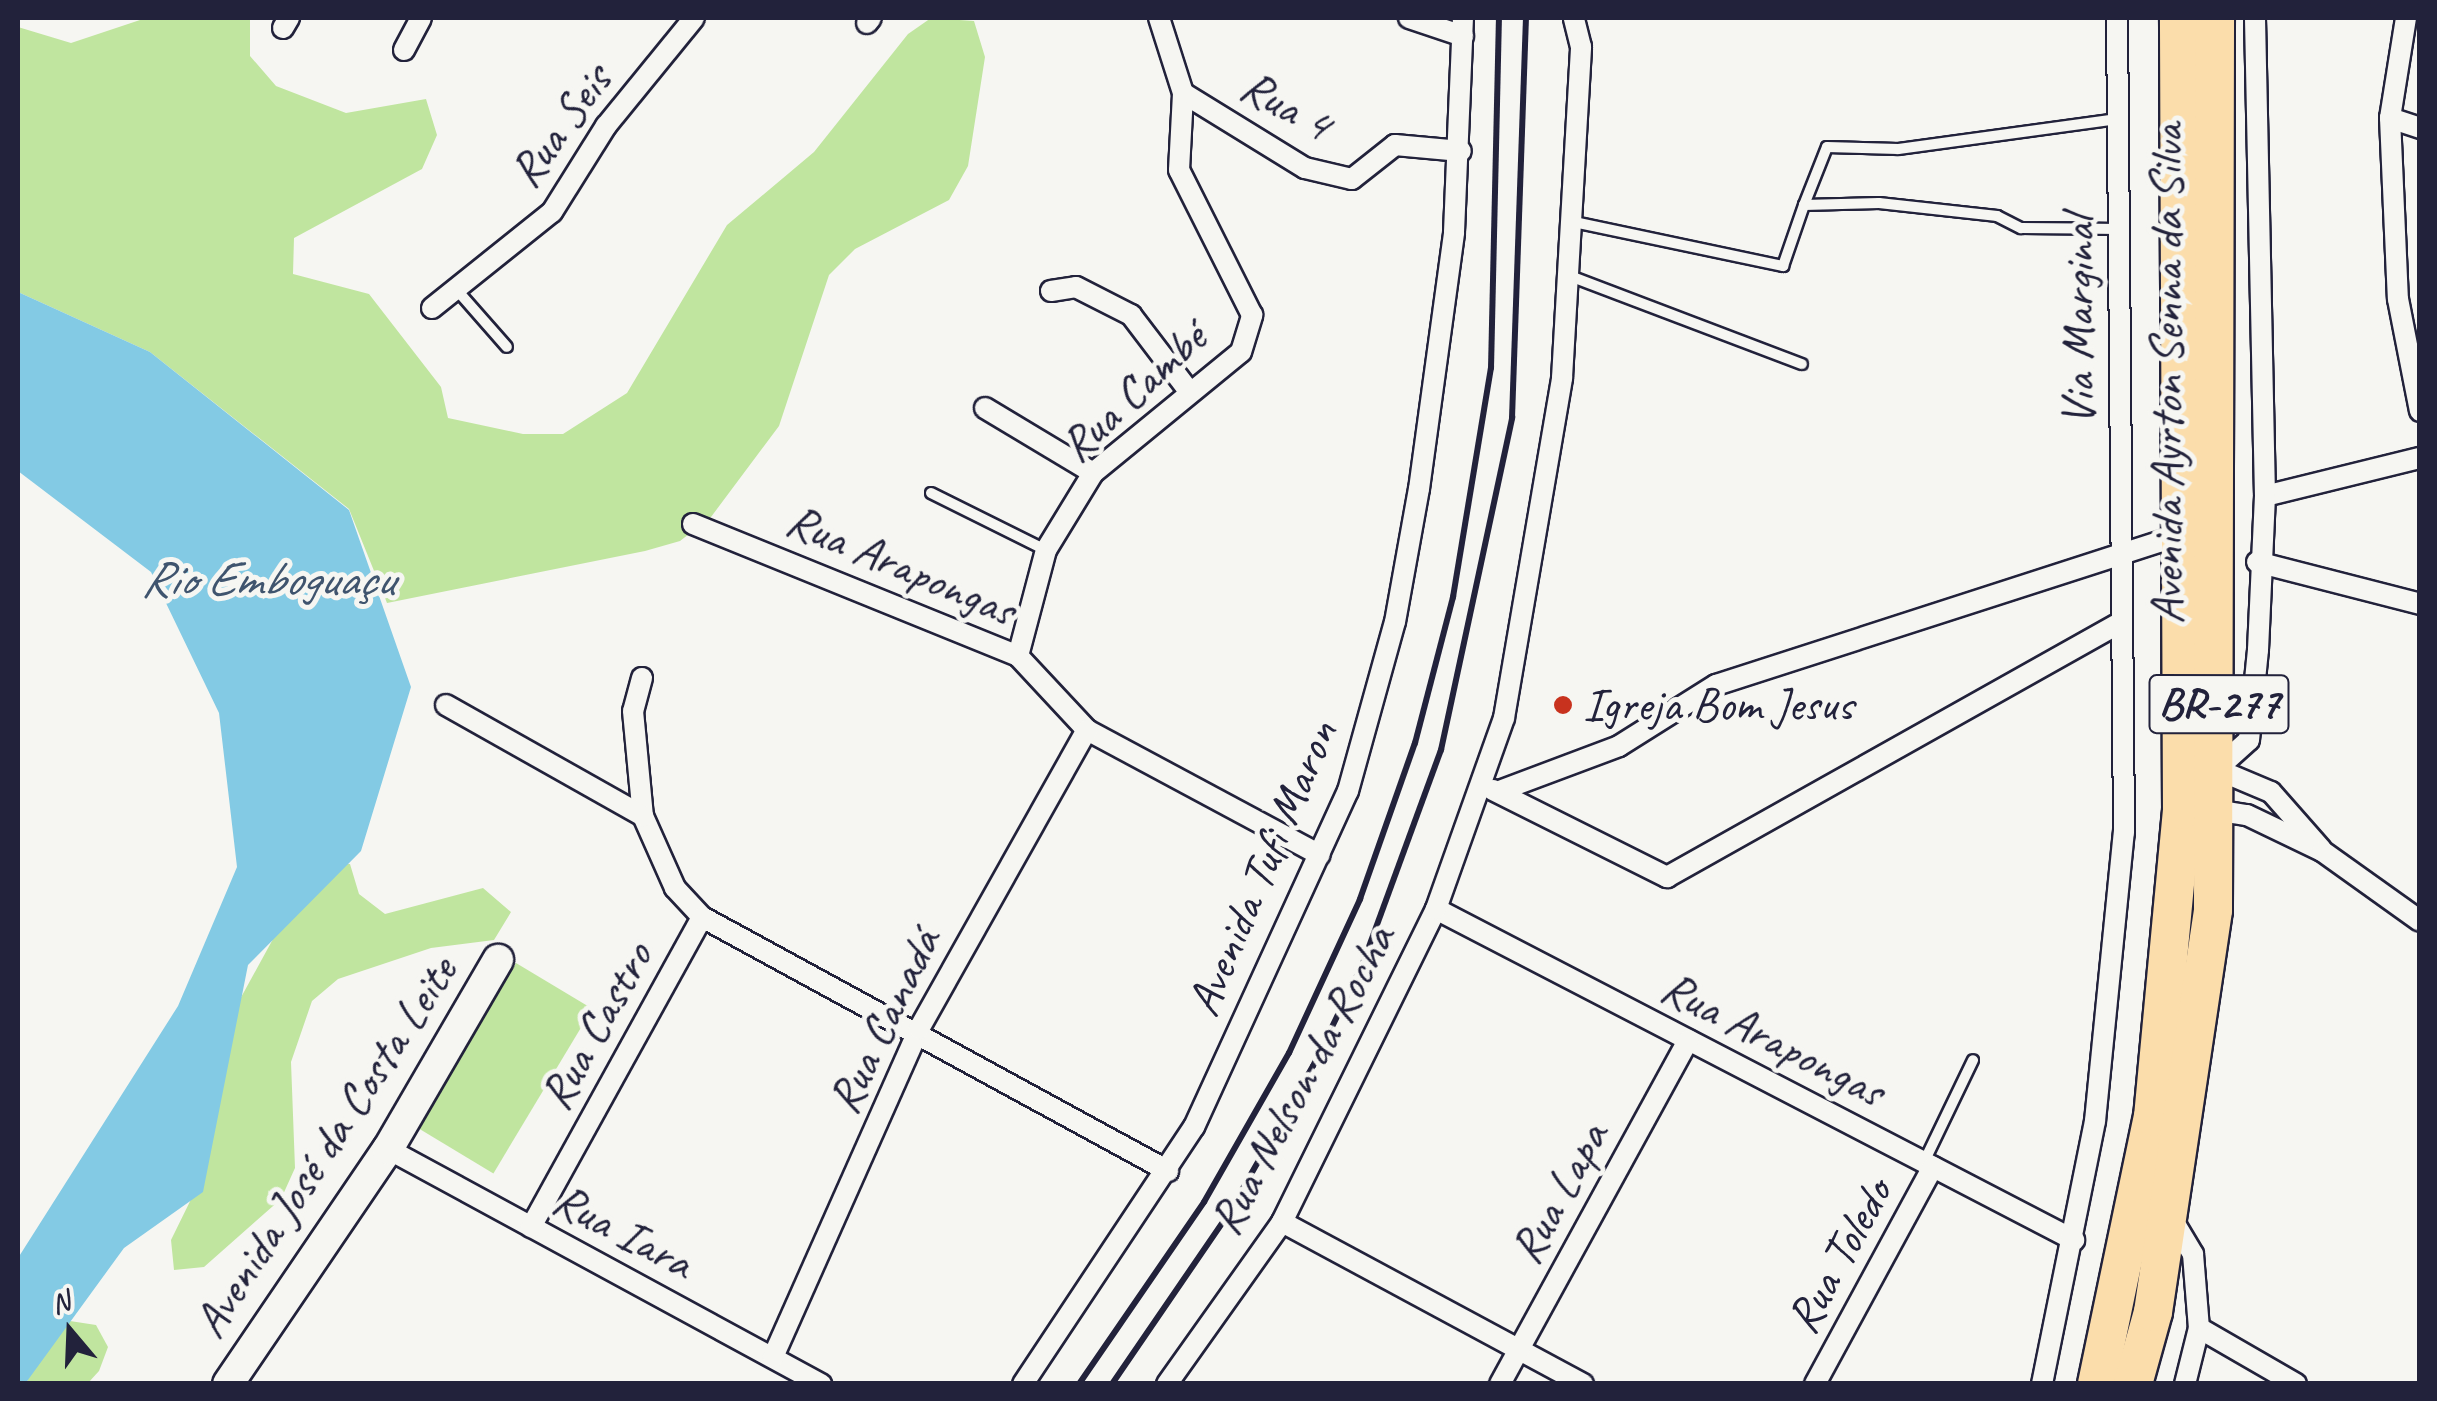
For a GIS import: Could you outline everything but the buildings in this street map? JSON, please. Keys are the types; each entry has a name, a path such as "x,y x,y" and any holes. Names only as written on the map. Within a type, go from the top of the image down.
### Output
{"highway":[{"name":"Avenida Ayrton Senna da Silva","path":"2179,18 2180,535 2202,765"},
{"name":"Avenida Ayrton Senna da Silva","path":"2133,1384 2169,1214 2200,810 2215,18"},
{"name":"Avenida Ayrton Senna da Silva","path":"2097,1384 2153,1117 2200,810"}],"street":[{"path":"404,50 421,18"},
{"name":"Rua Seis","path":"432,308 552,212 606,126 694,18"},
{"name":"Rua Cambé","path":"1018,656 1046,550 1092,472 1241,352 1252,315 1180,170 1184,93 1158,18"},
{"path":"1409,18 1463,27"},
{"name":"Rua Nelson da Rocha","path":"1167,1384 1282,1222 1492,790 1524,620 1570,276 1582,47 1574,18"},
{"name":"Via Marginal","path":"2042,1384 2074,1240 2124,832 2116,625 2116,18"},
{"path":"2202,765 2249,740 2257,562 2266,496 2255,18"},
{"path":"2406,18 2390,118 2398,299 2420,411"},
{"name":"Avenida Tufi Maron","path":"1022,1384 1168,1171 1320,855 1395,622 1460,151 1463,27"},
{"name":"Rua 4","path":"1184,93 1305,168 1352,179 1395,144 1460,151"},
{"path":"2390,118 2420,128"},
{"path":"1051,291 1076,287 1131,315 1190,391"},
{"path":"985,408 1092,472"},
{"path":"2266,496 2420,458"},
{"name":"Rua Arapongas","path":"692,524 1018,656 1086,730 1320,855"},
{"path":"1492,790 1620,746 1716,685 2116,550 2180,535"},
{"path":"2257,562 2420,604"},
{"path":"1492,790 1668,877 2116,625"},
{"path":"642,678 634,741 644,816 675,888 702,917 919,1029 1168,1171"},
{"path":"446,706 644,816"},
{"name":"Rua Canadá","path":"772,1358 919,1029 1086,730"},
{"path":"2202,765 2246,774 2300,816 2322,851"},
{"path":"2200,810 2322,851 2420,921"},
{"name":"Rua Arapongas","path":"1436,909 2074,1240"},
{"name":"Rua Castro","path":"531,1227 702,917"},
{"name":"Avenida José da Costa Leite","path":"228,1384 388,1149 498,960"},
{"name":"Rua Lapa","path":"1500,1384 1688,1040"},
{"name":"Rua Iara","path":"388,1149 820,1384"},
{"name":"Rua Toledo","path":"1815,1384 1928,1164"},
{"path":"2169,1214 2193,1254 2199,1328 2185,1384"},
{"path":"1282,1222 1583,1384"},
{"path":"2199,1328 2296,1384"}],"lane":[{"path":"1574,222 1784,266 1827,147 1898,149 2118,119"},
{"path":"1804,205 1879,204 1997,216 2021,228 2119,229"},
{"path":"1570,276 1802,364"},
{"path":"456,290 507,347"},
{"path":"931,494 1046,550"},
{"path":"1928,1164 1973,1060"}],"green space":[{"path":"146,18 250,18 250,56 276,86 346,113 426,99 437,135 422,169 294,238 293,274 369,294 441,387 448,418 523,434 563,434 627,393 727,225 814,152 908,34 931,18 974,21 985,57 968,166 949,200 855,249 829,275 779,426 711,517 680,541 645,551 387,603 349,509 150,352 18,292 18,27 71,43"},
{"path":"314,864 350,864 359,894 385,914 483,888 511,912 494,940 431,948 338,979 312,1001 291,1062 295,1168 281,1199 204,1267 174,1270 171,1240 200,1181 233,1012"},
{"path":"516,963 592,1009 493,1173 417,1128"},
{"path":"70,1321 96,1325 108,1347 99,1371 88,1383 26,1384 47,1327"}],"water":[{"name":"Rio Emboguaçu","path":"18,292 150,352 349,510 411,687 361,851 248,965 203,1192 124,1248 25,1384 18,1383 18,1258 178,1006 237,867 219,713 151,572 18,471"}],"railway":[{"path":"1079,1384 1204,1202 1289,1053 1360,899 1415,743 1453,597 1491,368 1499,18"},
{"path":"1112,1384 1227,1216 1313,1066 1363,963 1441,750 1512,418 1526,18"}],"place":[{"name":"Igreja Bom Jesus","path":"1563,705"}]}
